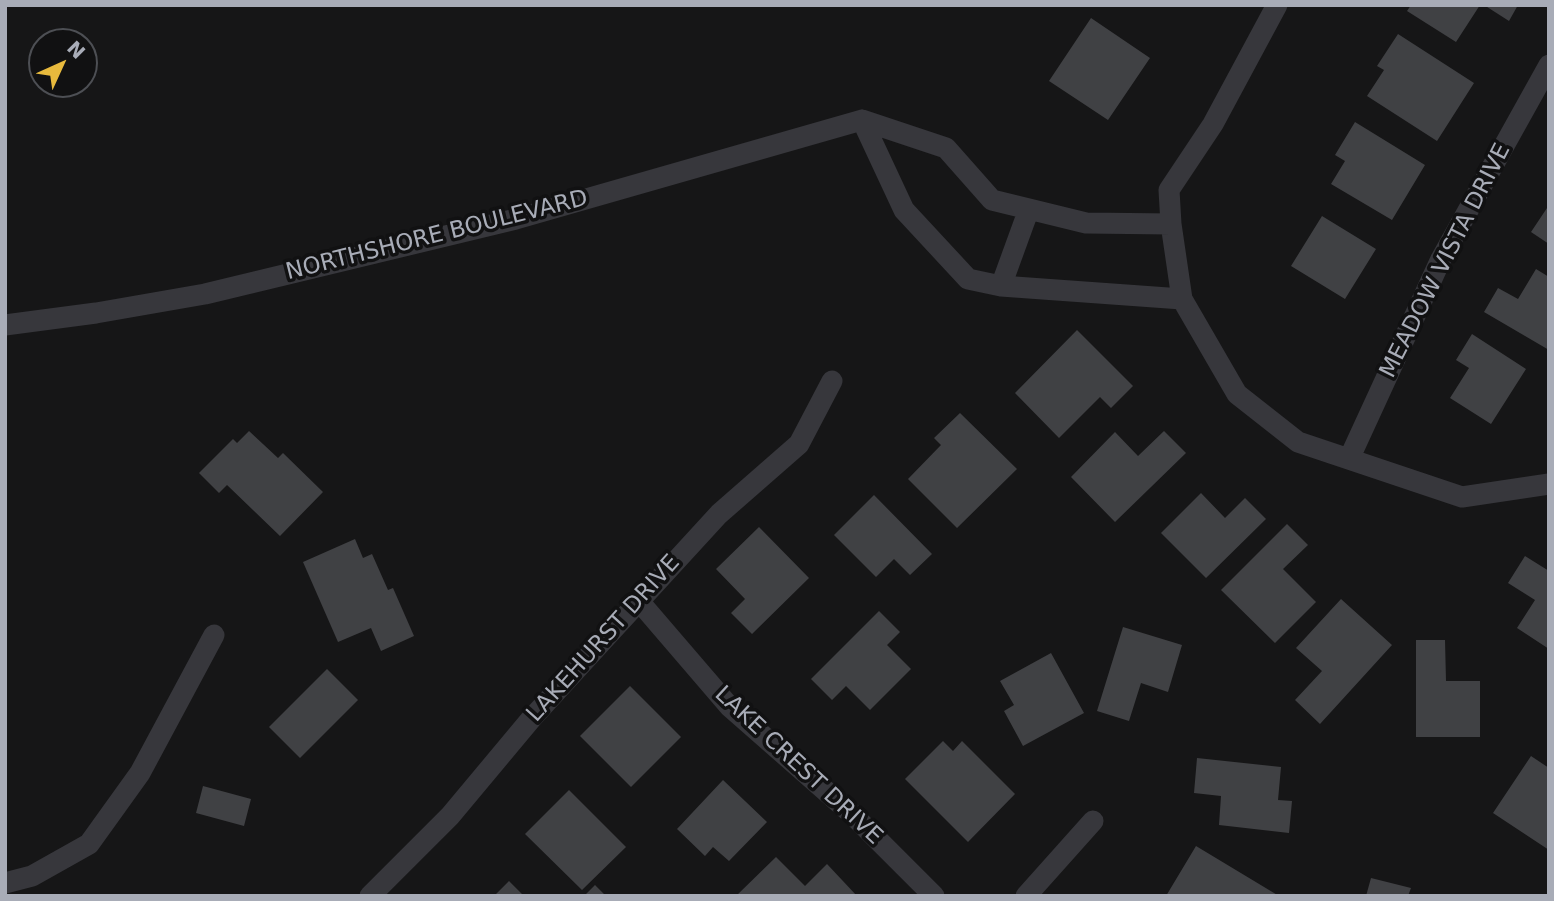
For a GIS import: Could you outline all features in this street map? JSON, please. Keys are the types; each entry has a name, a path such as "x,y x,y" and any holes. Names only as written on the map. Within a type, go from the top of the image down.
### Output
{"street":[{"path":"1277,5 1213,124 1169,190 1182,299 1237,394 1298,442 1461,497 1549,484"},
{"name":"MEADOW VISTA DRIVE","path":"1349,460 1441,259 1549,65"},
{"path":"862,120 946,148 992,201 1086,223 1171,224"},
{"path":"862,120 904,210 968,279 1001,286 1182,299"},
{"name":"NORTHSHORE BOULEVARD","path":"5,325 205,295 516,219 862,120"},
{"path":"1001,286 1029,209"},
{"name":"LAKEHURST DRIVE","path":"370,896 450,816 531,719 719,514 799,444 832,381"},
{"name":"LAKE CREST DRIVE","path":"639,600 729,706 852,814 934,896"},
{"path":"5,883 32,876 89,844 141,773 214,635"},
{"path":"1026,896 1093,821"}],"building":[{"path":"1411,5 1480,5 1456,42 1407,11"},
{"path":"1484,5 1518,5 1509,21"},
{"path":"1091,18 1150,58 1108,120 1049,81"},
{"path":"1398,34 1474,83 1437,141 1367,96 1384,70 1377,66"},
{"path":"1355,122 1425,165 1392,220 1331,184 1345,161 1335,155"},
{"path":"1549,205 1549,244 1531,232"},
{"path":"1322,216 1376,249 1345,299 1291,266"},
{"path":"1536,269 1549,277 1549,350 1484,312 1498,288 1518,299"},
{"path":"1077,330 1133,386 1111,408 1100,397 1059,438 1015,393"},
{"path":"1472,334 1526,369 1491,424 1450,398 1469,368 1456,360"},
{"path":"960,413 1017,469 957,528 908,479 941,445 934,438"},
{"path":"249,431 278,458 283,453 323,492 280,536 227,485 219,493 199,473 233,439 237,443"},
{"path":"1164,431 1186,453 1115,522 1071,477 1115,432 1138,456"},
{"path":"1201,493 1225,518 1245,498 1266,519 1206,578 1161,533"},
{"path":"874,495 932,554 910,575 894,559 876,577 834,535"},
{"path":"1287,524 1308,545 1283,569 1316,602 1275,643 1221,590"},
{"path":"759,527 809,578 752,634 731,613 745,599 716,569"},
{"path":"355,539 363,558 372,554 388,590 393,588 414,636 381,651 371,628 338,642 303,562"},
{"path":"1525,556 1549,571 1549,649 1517,628 1535,600 1508,583"},
{"path":"1341,599 1392,645 1320,724 1295,700 1322,671 1296,648"},
{"path":"879,611 900,632 887,645 911,669 870,710 846,686 832,700 811,679"},
{"path":"1123,627 1182,645 1168,692 1141,683 1129,721 1097,711"},
{"path":"1416,640 1445,640 1446,681 1480,681 1480,737 1416,737"},
{"path":"1051,653 1084,713 1023,746 1004,711 1014,705 1000,681"},
{"path":"327,669 358,700 300,758 269,727"},
{"path":"630,686 681,737 631,787 580,736"},
{"path":"943,741 953,751 962,741 1015,794 968,842 905,779"},
{"path":"1531,756 1549,768 1549,850 1493,813"},
{"path":"1197,758 1281,767 1278,800 1292,801 1289,833 1219,825 1221,796 1194,793"},
{"path":"723,780 767,822 729,861 713,847 705,856 677,829"},
{"path":"203,786 251,799 244,826 196,813"},
{"path":"569,790 626,847 582,890 525,834"},
{"path":"1196,846 1279,896 1166,896"},
{"path":"776,857 805,886 827,864 857,896 736,896"},
{"path":"1371,878 1411,888 1408,896 1366,896"},
{"path":"509,881 524,896 494,896"},
{"path":"595,885 606,896 584,896"}]}
